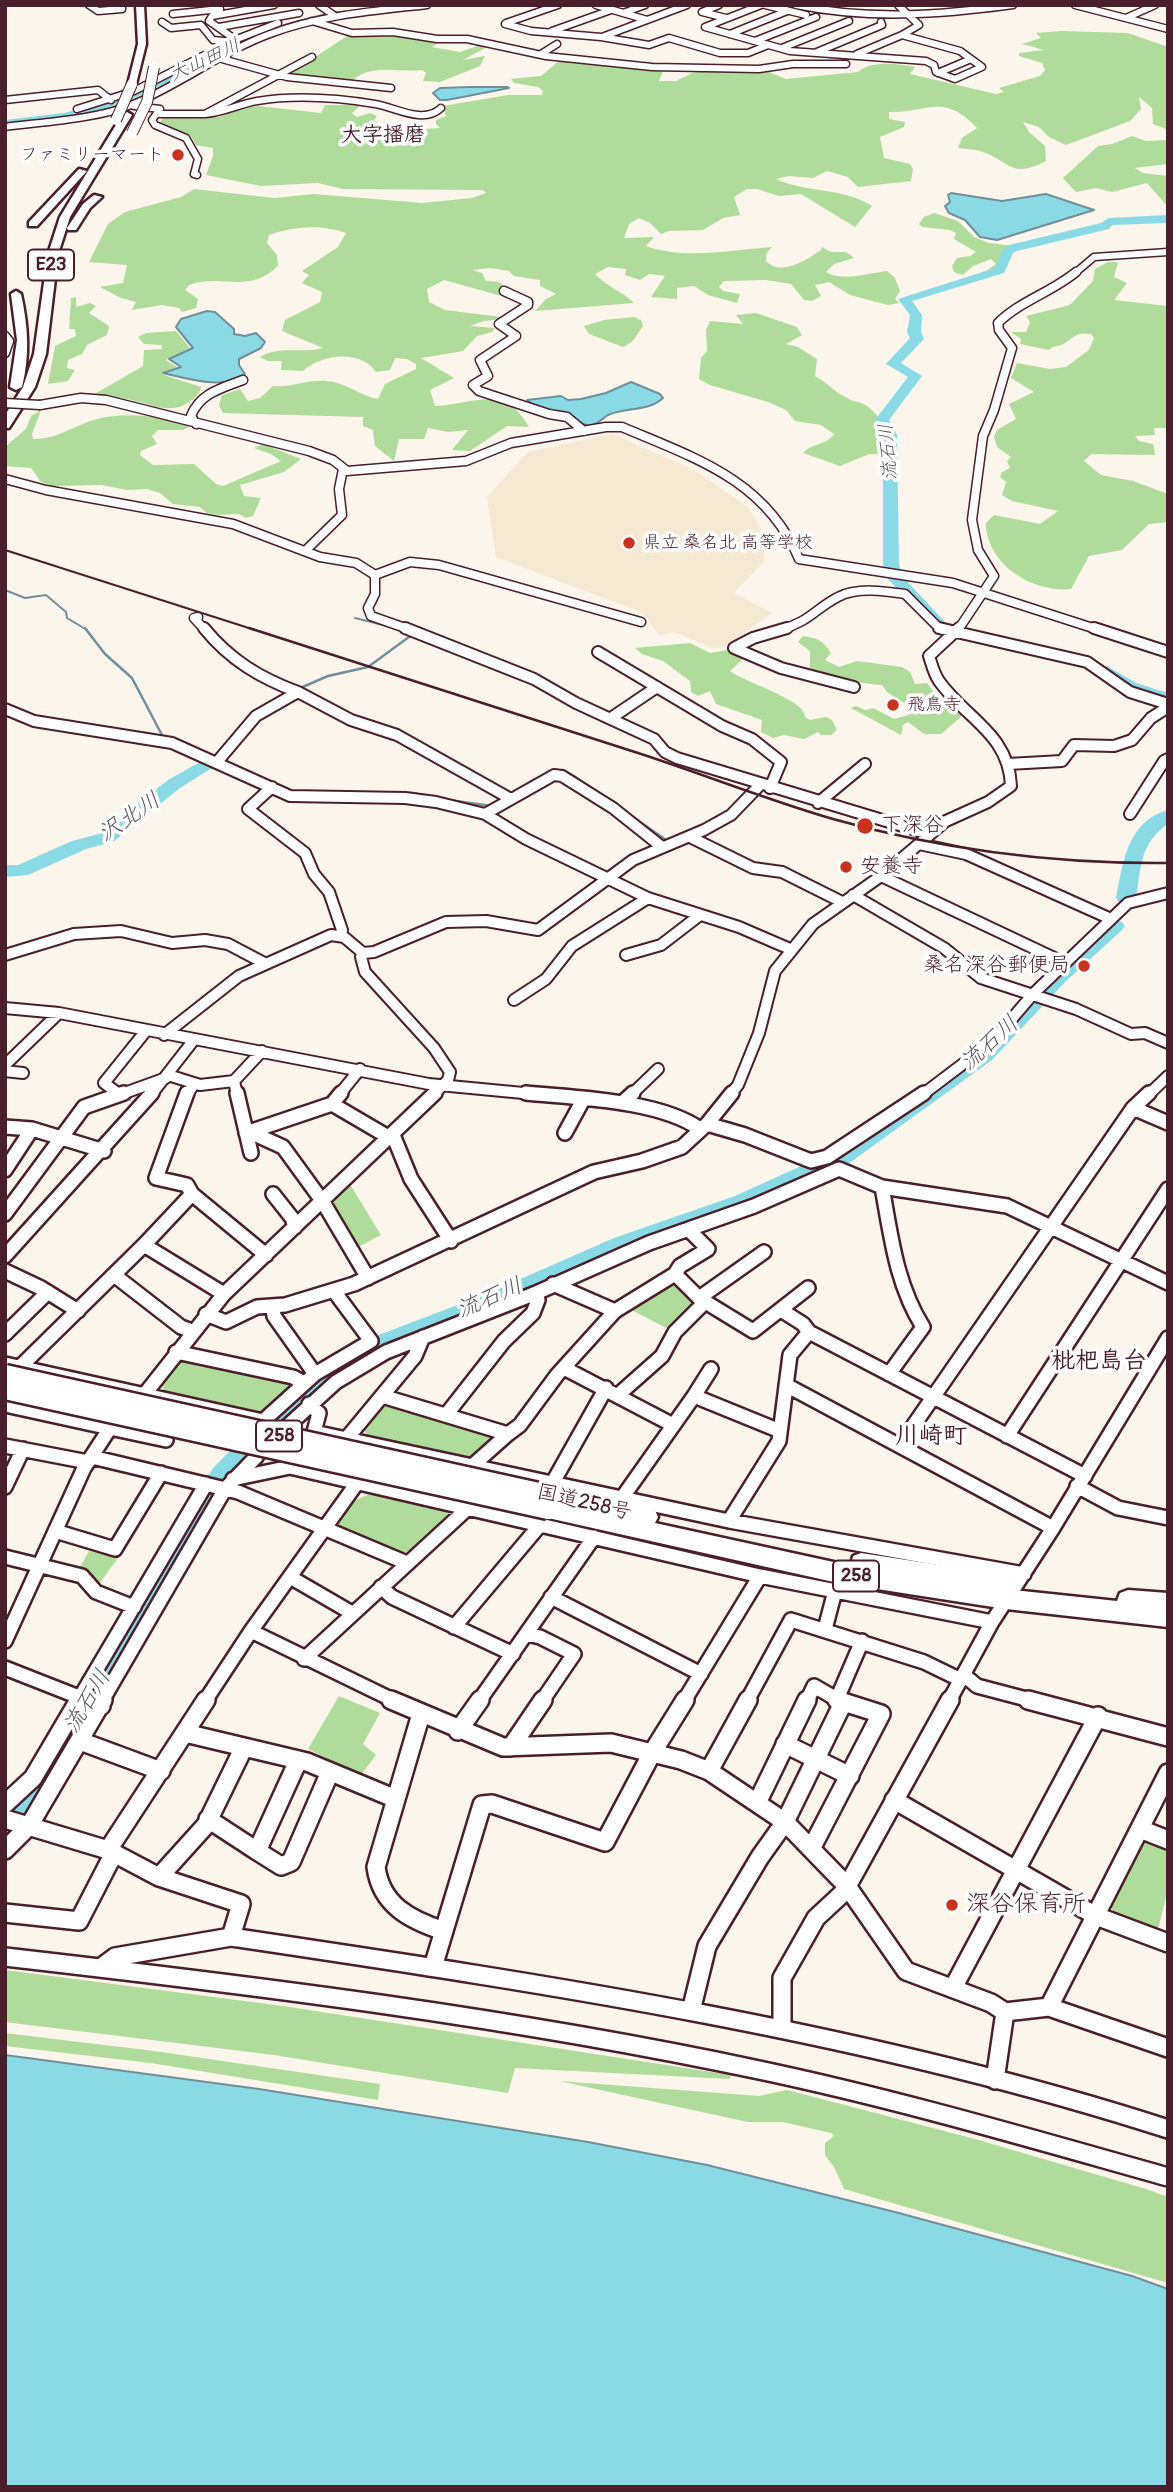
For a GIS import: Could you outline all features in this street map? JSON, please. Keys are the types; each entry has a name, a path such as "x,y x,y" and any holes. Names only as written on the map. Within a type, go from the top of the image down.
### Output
{"highway":[{"name":"E23","path":"5,405 16,387 30,342 47,238 55,218 83,170 124,114 143,34 140,5"},
{"name":"E23","path":"5,425 29,387 40,355 53,254 65,217 142,80 151,37 149,5"},
{"path":"132,136 147,102 155,61"},
{"path":"33,224 83,170"},
{"path":"48,293 76,219 97,197"},
{"path":"16,294 24,340 22,365 16,387"},
{"name":"国道258号","path":"13,1371 838,1573 1015,1586 1168,1603"},
{"name":"国道258号","path":"5,1390 548,1504"},
{"name":"国道258号","path":"1015,1586 1168,1617"}],"street":[{"path":"89,5 98,11 122,9 121,5"},
{"path":"171,5 173,21"},
{"path":"162,22 195,19 194,12 241,5"},
{"path":"248,46 228,38 219,27 209,21 212,16 274,5"},
{"path":"287,5 301,15"},
{"path":"319,5 335,16"},
{"path":"219,27 371,5"},
{"path":"124,114 276,31 335,16 427,5"},
{"path":"558,5 505,24 531,31 601,37 649,45 668,38 720,53 747,53 768,45"},
{"path":"623,13 645,5"},
{"path":"601,37 687,5"},
{"path":"719,5 702,12 727,18"},
{"path":"902,35 953,49 982,67 955,79 938,74 933,64 926,61 780,48 705,27 763,5 829,19 915,21"},
{"path":"796,5 849,14 908,14 1013,5"},
{"path":"846,5 843,6 900,7 915,21 918,28 853,55"},
{"path":"918,5 926,13"},
{"path":"1075,5 1168,29"},
{"path":"1096,10 1107,5"},
{"path":"1126,18 1155,5"},
{"path":"598,6 647,20"},
{"path":"548,33 611,10"},
{"path":"730,34 788,11"},
{"path":"67,111 111,100 156,81 234,41 301,15"},
{"path":"755,41 816,17"},
{"path":"1155,26 1168,20"},
{"path":"173,21 201,25 213,40 234,41"},
{"path":"312,21 352,33 393,32 437,39 467,39 485,46 652,67 760,69 793,64 846,64"},
{"path":"780,48 849,21"},
{"path":"814,53 882,25 881,22"},
{"path":"706,34 717,30"},
{"path":"732,42 742,37"},
{"path":"685,43 696,38"},
{"path":"916,47 928,42"},
{"path":"541,54 556,44"},
{"path":"710,50 721,46"},
{"path":"944,53 953,49"},
{"path":"892,58 904,52"},
{"path":"205,114 312,57"},
{"path":"926,61 935,57"},
{"path":"938,74 971,59"},
{"path":"222,60 287,77 391,88"},
{"path":"362,90 370,85"},
{"path":"5,100 98,90 111,100"},
{"path":"343,102 353,96"},
{"path":"157,114 205,114 273,100 305,98 384,103 403,113 417,115 437,114 440,108"},
{"path":"5,127 124,114 155,107 160,109 152,120 155,125 186,138 198,159 194,174 197,175"},
{"path":"5,119 58,113"},
{"path":"205,1314 226,1322 251,1309 273,1307 334,1291 452,1241 519,1209 553,1189 594,1172 642,1161 682,1147 704,1126 738,1085 760,1033 769,985 790,949 813,924 881,876 946,821 1008,789 1012,781 1003,750 946,690 929,656 958,630 992,582 994,572 978,550 972,520 984,436 1012,348 1012,344 1000,333 998,323 1004,316 1062,284 1094,257 1168,252"},
{"path":"504,291 528,302 528,305 499,324 516,336 480,360 488,376 473,385 479,391 549,414 567,417 584,431"},
{"path":"5,336 9,341 5,354"},
{"path":"195,422 191,416 193,406 200,398 243,380"},
{"path":"5,405 40,405 81,398 106,400 323,456 339,464 343,470 339,489 342,515 305,551"},
{"path":"343,470 467,461 510,443 606,427 628,429 713,466 761,499 794,547 799,559 953,583 1168,652"},
{"path":"5,479 46,490 233,524 335,561 356,563 376,575"},
{"path":"376,575 410,562 439,565 641,622"},
{"path":"376,575 374,594 368,608 371,616 433,637 534,679 654,739 665,752 677,758 818,803 929,834"},
{"path":"854,687 781,668 734,648 746,639 814,615 841,595 855,592 905,594 940,629 958,630 1087,662 1130,692 1168,706"},
{"path":"198,617 194,618 236,660 265,680 298,692 351,720 397,735 511,799"},
{"path":"164,1035 221,988 265,964 323,938 341,935 363,953 374,952 436,924 451,922 512,925 538,930 607,877 662,847 690,837 744,805 765,786 782,762 752,738 722,726 598,652"},
{"path":"611,718 657,687"},
{"path":"217,762 256,716 298,692"},
{"path":"1008,764 1062,761 1074,745 1114,746 1132,740 1152,718 1168,706"},
{"path":"5,709 34,721 172,743 290,796 405,798 436,802 485,814 526,839 648,898 739,927 790,949"},
{"path":"1130,814 1164,761 1168,759"},
{"path":"818,803 865,764"},
{"path":"485,814 554,775 562,776 613,808 662,847"},
{"path":"272,787 248,809 305,853 314,874 329,892 342,930 341,935"},
{"path":"690,837 753,868 782,872 842,902"},
{"path":"919,844 966,854 1111,919"},
{"path":"881,876 1065,963"},
{"path":"282,1431 309,1404 352,1370 423,1337 688,1229 754,1206 827,1165 992,1042 1038,996 1065,963 1128,904 1168,893"},
{"path":"853,895 944,948 981,978 1076,1009 1131,1034 1145,1033 1168,1043"},
{"path":"514,1000 546,979 572,946 648,898"},
{"path":"626,955 662,945 700,915"},
{"path":"5,956 74,934 121,931 172,943 205,940 228,944 265,964"},
{"path":"144,1395 205,1314 224,1294 445,1085 450,1072 444,1062 398,1006 367,976 361,957 363,953"},
{"path":"5,1008 59,1013 193,1041 445,1085 623,1102 745,1135 882,1187 1007,1206 1168,1283"},
{"path":"5,1065 59,1013"},
{"path":"119,1094 104,1083 145,1032"},
{"path":"7,1251 104,1151 193,1041"},
{"path":"5,1214 84,1107 167,1076 194,1084 211,1085 234,1081 262,1051"},
{"path":"248,1133 332,1104 360,1069"},
{"path":"623,1102 658,1069"},
{"path":"5,1071 23,1073"},
{"path":"900,1445 1133,1108 1168,1076"},
{"path":"234,1081 251,1153"},
{"path":"194,1084 188,1091 156,1178 187,1185 192,1194 266,1255"},
{"path":"565,1133 583,1100"},
{"path":"332,1104 391,1136 411,1178 452,1241"},
{"path":"1133,1108 1168,1123"},
{"path":"5,1127 32,1129 104,1151"},
{"path":"5,1170 32,1129"},
{"path":"248,1133 283,1147 323,1202 368,1278"},
{"path":"882,1187 896,1266 910,1306 923,1327 889,1374"},
{"path":"1007,1436 1168,1189"},
{"path":"13,1371 78,1311 192,1194"},
{"path":"273,1194 292,1218 295,1227"},
{"path":"472,1466 520,1425 564,1368 615,1311 675,1275 680,1266 708,1250 688,1229"},
{"path":"144,1245 224,1294"},
{"path":"618,1395 662,1356 675,1332 702,1300 764,1252"},
{"path":"5,1271 48,1292 78,1311"},
{"path":"114,1275 181,1326 192,1331"},
{"path":"675,1275 702,1300 752,1331 808,1288"},
{"path":"553,1284 615,1311"},
{"path":"5,1364 13,1371 144,1395 263,1421 309,1379 371,1340 334,1291"},
{"path":"5,1334 48,1292"},
{"path":"446,1415 504,1341 533,1313 538,1300 536,1293"},
{"path":"273,1307 274,1316 309,1379"},
{"path":"781,1310 803,1324 809,1332 1007,1436 1081,1481 1118,1508 1168,1518"},
{"path":"729,1521 779,1441 790,1355 809,1332"},
{"path":"347,1438 415,1356 423,1337"},
{"path":"782,2029 782,1978 816,1918 844,1892 992,1622 1053,1528 1168,1338"},
{"path":"176,1352 309,1379"},
{"path":"564,1368 673,1425"},
{"path":"622,1497 711,1369"},
{"path":"786,1385 1053,1528"},
{"path":"454,1627 548,1504 606,1388"},
{"path":"382,1396 508,1434"},
{"path":"694,1396 780,1431"},
{"path":"309,1404 319,1413 314,1432 535,1481 548,1504 594,1536 760,1576 992,1622"},
{"path":"5,1405 166,1440"},
{"path":"5,1641 90,1460 110,1428"},
{"path":"5,1446 219,1485 407,1563"},
{"path":"5,1487 23,1449"},
{"path":"5,1850 27,1826 80,1741 90,1702 134,1607 219,1485 257,1456"},
{"path":"5,1804 33,1778 90,1702 219,1485 290,1467 468,1508 622,1497 1015,1586"},
{"path":"55,1531 114,1549 161,1473"},
{"path":"5,1913 79,1921 111,1853 160,1771 251,1631 357,1483"},
{"path":"304,1659 468,1508"},
{"path":"458,1731 594,1536"},
{"path":"5,1557 82,1576 96,1592 134,1607"},
{"path":"433,1967 482,1805 492,1804 565,1826 605,1842 652,1752 760,1576"},
{"path":"290,1577 352,1614"},
{"path":"381,1587 392,1597 513,1654"},
{"path":"825,1629 835,1591"},
{"path":"551,1597 701,1674"},
{"path":"709,1771 790,1620 924,1662 977,1686 1098,1716 1168,1737"},
{"path":"251,1631 421,1714 503,1747 611,1743 652,1752 709,1771 755,1802 758,1801 785,1822 847,1886 906,1970 991,2003 1005,2012 1049,2007 1168,2048"},
{"path":"511,1747 574,1654 540,1637 527,1634"},
{"path":"691,2011 707,1946 760,1857 785,1822 816,1760 862,1641"},
{"path":"5,1668 90,1702"},
{"path":"758,1801 814,1686 840,1701 881,1714 811,1849"},
{"path":"421,1714 376,1867 379,1887 385,1897 418,1924 444,1931"},
{"path":"953,1988 1098,1716"},
{"path":"185,1733 298,1761 396,1799"},
{"path":"80,1741 160,1771"},
{"path":"785,1744 850,1776"},
{"path":"159,1877 192,1842 208,1819 244,1747"},
{"path":"257,1851 298,1761"},
{"path":"208,1819 281,1866 291,1862 330,1772"},
{"path":"1049,2007 1168,1773"},
{"path":"894,1800 1096,1916 1168,1942"},
{"path":"5,1819 111,1853 159,1877 241,1904 231,1937"},
{"path":"1140,1829 1168,1840"},
{"path":"103,1966 115,1957 231,1937 433,1967 782,2029 995,2080 1168,2129"},
{"path":"5,1957 103,1966 292,1990 502,2021 760,2070 982,2125 1168,2177"},
{"path":"995,2080 1005,2012"}],"shaded area":[{"name":"県立 桑名北 高等学校","path":"612,434 696,471 749,508 764,536 764,562 734,593 772,613 731,643 715,649 674,632 659,635 643,613 496,557 487,497 528,452"}],"green space":[{"path":"389,33 440,42 432,47 460,52 480,45 487,47 463,60 485,56 480,66 440,82 423,81 426,73 422,70 377,70 353,80 297,76 286,72 303,65 347,36"},
{"path":"1036,33 1128,33 1168,47 1168,130 1153,124 1152,108 1139,97 1141,109 1130,121 1066,145 1049,137 1039,127 1023,122 1029,132 1045,146 1046,161 1025,169 1017,169 980,151 958,148 962,138 977,128 954,110 935,107 889,112 889,119 905,122 904,127 880,137 884,158 910,164 913,169 911,181 858,187 848,177 827,171 813,178 789,176 776,179 849,196 872,206 855,227 801,194 779,196 757,189 747,189 734,197 740,215 723,218 703,230 669,231 661,234 650,223 639,218 629,224 624,238 654,237 646,246 692,253 772,247 766,254 766,261 779,267 801,262 822,247 831,252 846,252 854,258 834,264 826,272 847,277 887,271 895,278 900,291 895,299 899,303 888,305 850,295 829,282 815,285 821,296 812,301 804,300 791,284 766,280 724,281 719,287 723,291 740,294 737,303 708,295 694,286 677,288 677,299 651,297 665,276 649,274 640,280 625,275 626,269 608,267 595,274 634,303 535,311 546,299 556,294 540,286 540,280 514,276 509,271 490,268 472,270 482,273 486,281 499,282 511,290 505,297 444,280 427,289 429,302 445,310 510,318 484,321 470,326 495,328 492,332 477,336 463,351 421,358 454,378 430,390 435,406 476,400 499,400 519,413 529,427 507,426 470,451 452,450 468,430 448,432 428,428 424,439 399,439 394,461 375,446 373,430 363,426 363,417 223,413 219,405 222,395 240,389 248,401 260,398 273,386 313,381 334,382 378,399 385,384 416,369 416,364 407,359 395,358 390,370 376,372 361,360 341,356 320,361 303,371 281,370 282,361 268,361 260,357 275,351 323,348 282,331 285,320 320,302 322,292 302,283 309,275 302,271 338,247 346,233 328,228 308,227 269,235 267,243 277,255 278,266 256,280 213,281 189,285 185,290 198,299 196,308 182,312 179,308 162,305 132,310 136,302 100,287 123,283 127,265 89,262 108,224 125,212 181,197 194,189 274,198 314,194 422,203 472,198 486,193 483,190 343,189 318,183 261,186 206,175 213,148 196,145 190,135 159,125 163,117 219,117 246,107 258,106 321,113 325,105 361,105 352,113 357,117 370,113 377,116 374,120 379,124 414,125 406,130 440,128 436,120 446,116 443,106 508,95 542,95 543,91 538,87 514,83 511,79 541,76 560,60 603,62 663,71 659,81 676,81 692,73 707,70 769,72 786,79 858,72 878,64 893,64 915,67 910,74 996,94 1004,92 999,88 1040,76 1045,70 1042,63 1019,56 1019,53 1044,50 1022,44 1041,38"},
{"path":"1132,136 1146,141 1168,140 1168,164 1135,168 1143,173 1168,176 1168,207 1147,183 1112,192 1096,188 1076,192 1063,178 1098,146"},
{"path":"934,213 958,221 974,237 989,243 1014,246 1003,263 992,271 985,272 996,264 991,259 973,266 963,275 954,272 952,266 957,258 976,252 954,239 956,233 950,230 922,227 919,224 924,217"},
{"path":"1108,262 1118,262 1114,277 1127,283 1114,300 1168,306 1168,428 1154,428 1155,435 1135,436 1139,441 1153,444 1155,455 1091,454 1084,461 1101,475 1133,481 1168,494 1168,522 1149,524 1122,550 1089,556 1071,589 1057,589 1028,581 1015,573 994,552 988,538 986,523 994,515 1040,524 1058,511 1012,501 1002,495 1006,482 1000,477 1002,472 1010,468 1007,461 1011,457 997,447 994,436 997,430 1016,419 1009,404 1034,392 1011,378 1017,363 1050,369 1066,367 1089,350 1094,338 1091,334 1080,334 1049,350 1020,344 1021,339 1011,332 1026,332 1030,322 1026,316 1070,305 1093,281 1095,269"},
{"path":"76,297 76,307 90,303 96,306 89,313 109,326 107,335 87,345 82,354 68,360 67,368 75,370 68,381 48,384 55,346 76,336 75,329 69,329 71,298"},
{"path":"756,313 797,327 802,335 786,344 798,347 817,359 815,376 843,396 872,410 887,435 884,454 869,454 840,466 803,453 834,434 821,425 795,421 786,410 768,402 710,385 699,379 701,358 707,351 706,330 710,321 743,324 736,315"},
{"path":"634,317 641,320 643,326 632,342 623,347 589,334 584,326 604,320"},
{"path":"176,331 190,348 166,360 177,367 161,374 201,387 192,400 176,408 168,408 93,395 143,366 144,350 162,349 161,345 144,344 138,337 146,333"},
{"path":"41,410 32,434 33,439 51,437 92,420 111,416 142,416 184,421 190,426 183,430 158,430 152,436 157,444 141,451 140,455 153,465 194,464 216,484 223,486 281,461 254,448 263,444 301,459 284,472 240,485 244,496 261,498 253,516 246,518 239,514 218,515 207,513 200,507 173,504 160,493 147,489 127,490 102,485 53,486 41,482 31,468 5,466 5,447 26,429 31,416"},
{"path":"803,636 823,643 831,653 825,660 839,667 857,661 902,667 910,672 915,684 927,683 961,714 961,717 941,734 924,734 908,722 903,725 901,735 851,708 873,708 894,719 908,715 912,708 887,692 882,685 810,672 810,651 798,642"},
{"path":"690,643 710,653 728,650 741,655 743,659 730,671 796,704 810,720 826,717 832,720 837,730 831,735 821,735 818,732 804,739 784,735 773,738 761,732 762,720 716,704 710,691 698,696 691,692 690,681 663,661 642,654 635,648"},
{"path":"348,1185 381,1235 356,1248 331,1205"},
{"path":"668,1284 678,1285 694,1302 693,1309 670,1330 628,1308"},
{"path":"186,1359 290,1381 291,1388 266,1411 258,1414 167,1396 160,1381 176,1363"},
{"path":"388,1404 489,1434 492,1441 475,1456 464,1458 369,1438 362,1426 380,1406"},
{"path":"372,1493 447,1510 448,1518 410,1551 401,1553 336,1525 353,1501"},
{"path":"89,1551 118,1558 99,1584 79,1569"},
{"path":"339,1696 380,1713 363,1744 376,1755 361,1775 308,1749"},
{"path":"1152,1840 1168,1847 1168,1889 1157,1933 1116,1918 1111,1906 1142,1844"},
{"path":"5,1970 283,2006 731,2075 730,2079 515,2068 508,2093 274,2055 5,2022"},
{"path":"5,2033 154,2051 380,2084 378,2100 151,2063 5,2046"},
{"path":"559,2081 759,2096 787,2090 975,2139 1146,2189 1168,2197 1168,2283 844,2189 825,2155 825,2143 834,2136 831,2133 783,2122 748,2122"}],"water":[{"path":"440,88 509,88 447,100 440,100 433,93"},
{"path":"951,193 1002,201 1046,194 1094,210 997,240 980,237 965,220 949,213 945,206 950,202 948,195"},
{"path":"207,311 215,312 234,329 234,334 245,336 256,333 265,342 261,348 239,359 239,365 245,374 227,382 216,382 163,373 181,367 169,359 193,348 176,327 181,319"},
{"path":"631,382 660,394 663,398 650,405 608,415 589,426 538,408 527,400 561,396 568,400 581,399 606,393"},
{"path":"5,2055 259,2089 588,2142 707,2165 895,2212 1132,2276 1168,2289 1168,2487 5,2487"}],"waterway":[{"name":"大山田川","path":"273,28 326,14 365,9"},
{"name":"大山田川","path":"232,48 263,32"},
{"name":"大山田川","path":"5,123 64,116 120,101 226,52"},
{"name":"流石川","path":"937,622 895,577 891,564 890,435 882,420 915,376 893,364 917,339 914,332 916,315 904,299 1000,270 1008,251 1013,248 1105,226 1109,222 1168,219"},
{"path":"5,590 25,598 46,595 66,612 67,618 86,629"},
{"path":"355,618 391,627"},
{"path":"86,629 105,654 132,678 163,737 167,738"},
{"path":"298,689 328,676 368,667 413,634"},
{"name":"流石川","path":"1107,671 1130,687 1168,699"},
{"path":"174,740 215,757"},
{"name":"沢北川","path":"5,871 21,871 79,845 106,838 174,784 209,762"},
{"path":"554,772 563,770 574,776 669,842"},
{"path":"278,786 291,791 413,793 430,797"},
{"path":"441,799 492,806"},
{"name":"流石川","path":"1126,898 1135,852 1144,832 1168,816"},
{"name":"流石川","path":"76,1719 222,1476 284,1413 338,1369 384,1343 492,1301 622,1244 743,1202 840,1158 985,1055 1057,978 1115,926"},
{"name":"流石川","path":"5,1828 33,1796 53,1757"}],"railway":[{"path":"5,550 255,630"},
{"path":"249,628 638,753 808,812 874,830 957,847 1041,858 1168,863"}],"place":[{"name":"ファミリーマート","path":"178,155"},
{"name":"県立 桑名北 高等学校","path":"629,543"},
{"name":"飛鳥寺","path":"893,705"},
{"name":"下深谷","path":"865,826"},
{"name":"安養寺","path":"846,867"},
{"name":"桑名深谷郵便局","path":"1084,966"},
{"name":"深谷保育所","path":"952,1905"}],"district":[{"name":"大字播磨","path":"383,136"},
{"name":"枇杷島台","path":"1099,1362"},
{"name":"川崎町","path":"931,1437"}]}
